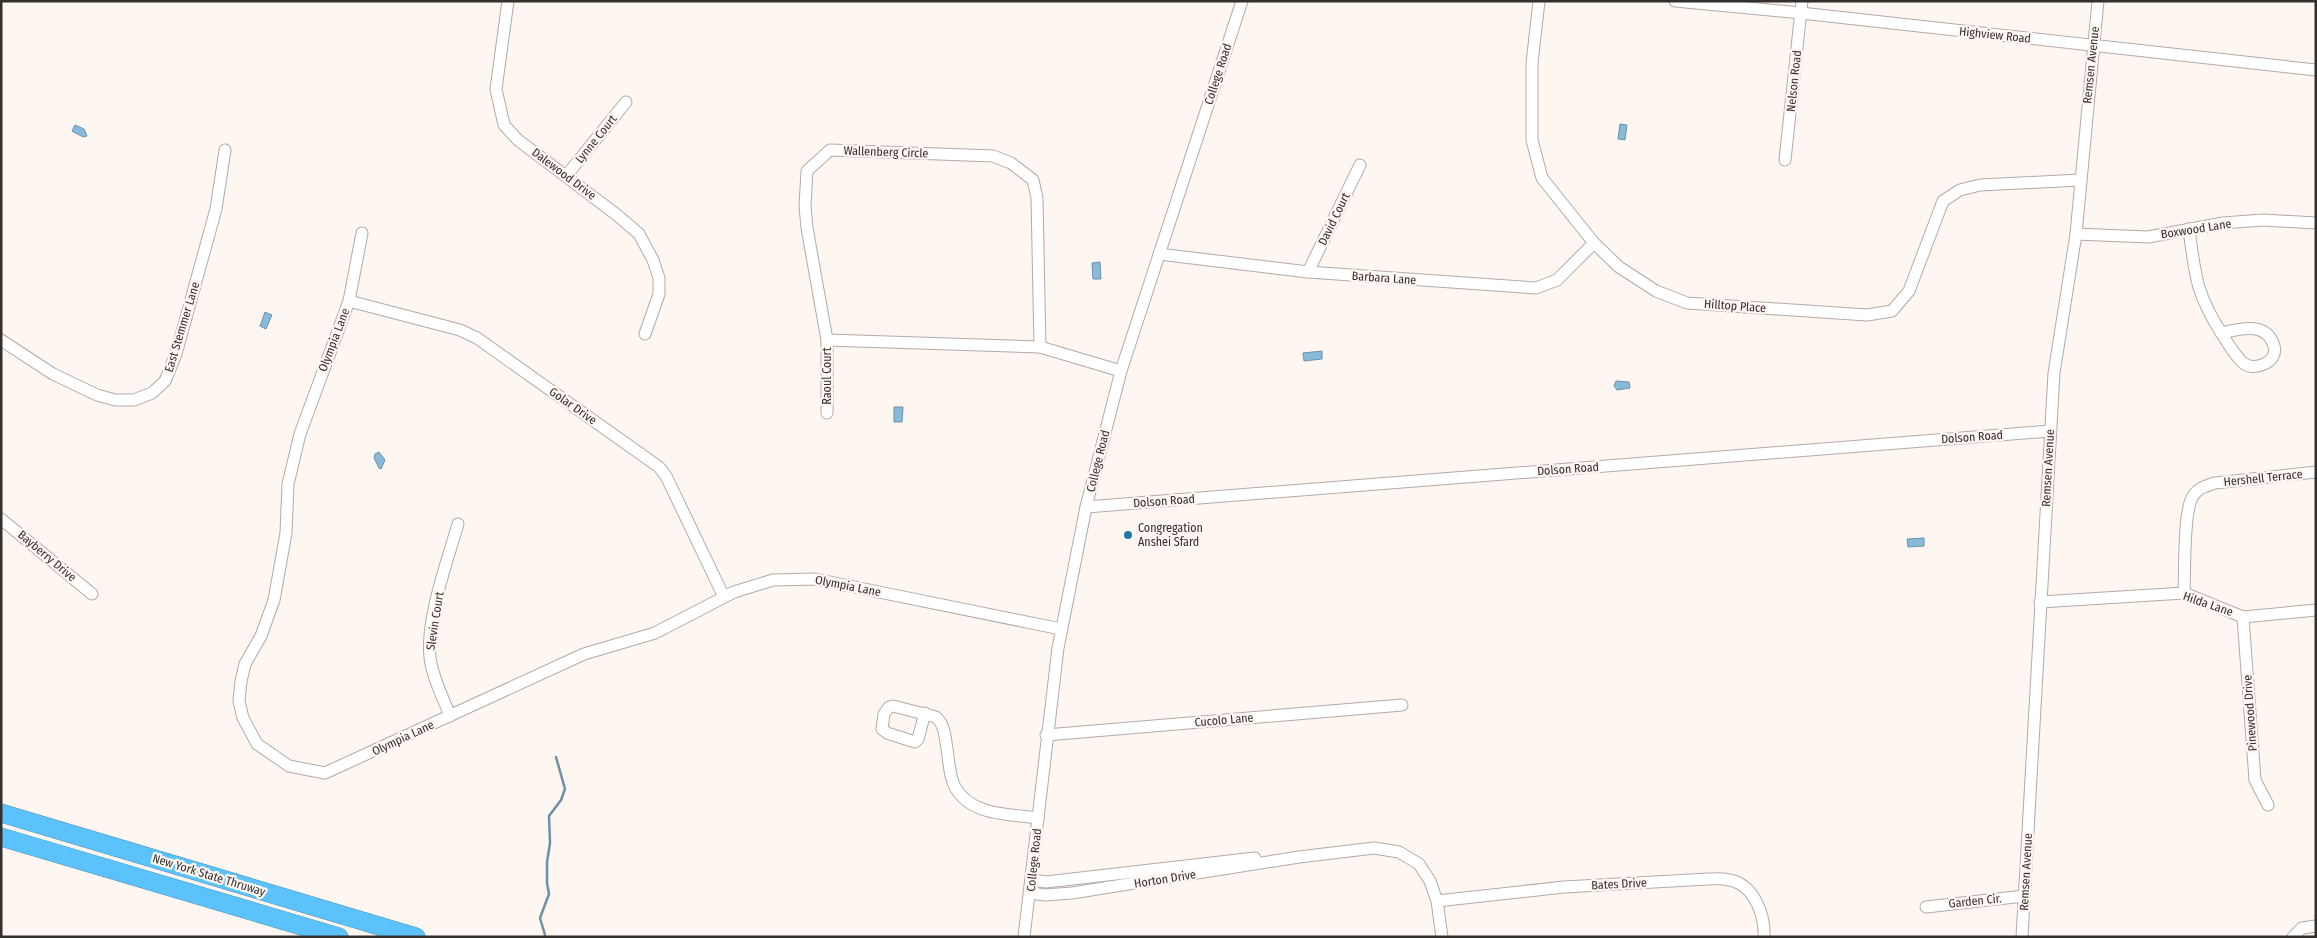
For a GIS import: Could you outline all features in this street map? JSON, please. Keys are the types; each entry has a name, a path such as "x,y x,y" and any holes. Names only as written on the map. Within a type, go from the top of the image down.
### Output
{"highway":[{"name":"New York State Thruway","path":"1,813 416,937"},
{"name":"New York State Thruway","path":"1,837 339,937"}],"street":[{"name":"Dalewood Drive","path":"508,1 496,89 504,126 518,140 617,214 639,234 653,260 659,278 659,294 645,334"},
{"name":"College Road","path":"1024,937 1032,880 1046,735 1060,629 1086,507 1121,371 1242,1"},
{"name":"Hilltop Place","path":"1539,1 1532,63 1532,140 1542,178 1594,243 1619,268 1656,291 1687,303 1866,315 1892,311 1909,291 1943,201 1960,190 1980,185 2080,180"},
{"name":"Highview Road","path":"1675,1 1802,7 2093,46 2316,70"},
{"name":"Remsen Avenue","path":"2022,937 2054,373 2076,234 2098,1"},
{"name":"Nelson Road","path":"1785,160 1802,7"},
{"name":"Lynne Court","path":"566,176 626,102"},
{"name":"East Stemmer Lane","path":"1,340 53,374 97,395 115,400 134,400 152,393 165,381 176,354 216,209 225,150"},
{"name":"Wallenberg Circle","path":"827,340 805,206 806,184 808,171 817,160 830,150 840,150 993,156 1011,163 1033,180 1037,198 1040,347"},
{"name":"David Court","path":"1308,272 1360,165"},
{"name":"Boxwood Lane","path":"2076,234 2148,237 2189,229 2263,220 2316,223"},
{"path":"2189,229 2196,282 2208,313 2221,332 2244,364 2253,368 2264,364 2273,356 2275,348 2269,336 2260,330 2248,328 2221,332"},
{"name":"Olympia Lane","path":"362,232 349,301 300,434 288,484 286,533 274,600 261,636 245,664 240,681 239,701 243,718 258,744 289,766 325,773 584,654 656,633 724,597 772,580 815,579 1060,629"},
{"name":"Barbara Lane","path":"1159,254 1308,272 1536,288 1557,280 1594,243"},
{"name":"Golar Drive","path":"349,301 460,330 477,338 659,467 666,476 724,597"},
{"path":"827,340 1040,347 1121,371"},
{"name":"Raoul Court","path":"827,340 827,412"},
{"name":"Dolson Road","path":"1086,507 2050,431"},
{"name":"Hershell Terrace","path":"2184,593 2187,515 2191,498 2200,488 2215,482 2316,472"},
{"name":"Bayberry Drive","path":"1,519 92,594"},
{"name":"Slevin Court","path":"450,716 430,658 430,641 437,598 458,524"},
{"name":"Hilda Lane","path":"2040,602 2184,593 2243,617 2316,610"},
{"name":"Pinewood Drive","path":"2243,617 2255,780 2268,805"},
{"name":"Cucolo Lane","path":"1046,735 1402,705"},
{"path":"925,713 936,716 942,724 952,781 958,792 969,803 990,812 1038,818"},
{"name":"Horton Drive","path":"1030,893 1045,895 1072,893 1299,857 1374,848 1399,852 1419,864 1430,881 1437,901 1442,937"},
{"name":"Horton Drive","path":"1032,880 1046,882 1238,858 1299,857"},
{"name":"Bates Drive","path":"1437,901 1564,887 1708,879 1731,880 1746,889 1759,905 1764,924 1764,937"},
{"name":"Garden Cir.","path":"1926,907 2024,896"},
{"path":"2293,937 2302,928 2316,926"}],"water":[{"path":"1620,124 1627,125 1625,140 1618,139"},
{"path":"75,125 84,129 87,136 83,137 72,131"},
{"path":"1100,262 1101,279 1093,279 1092,263"},
{"path":"265,312 272,315 266,329 260,326"},
{"path":"1322,351 1322,359 1304,361 1303,353"},
{"path":"1616,381 1629,382 1630,388 1617,390 1614,386"},
{"path":"894,407 903,407 902,422 894,422"},
{"path":"379,452 385,460 381,469 374,458 375,454"},
{"path":"1924,538 1924,546 1908,547 1907,539"}],"waterway":[{"path":"545,935 540,918 549,894 547,883 547,862 550,843 549,816 561,800 565,789 556,757"}],"place":[{"name":"Congregation Anshei Sfard","path":"1128,535"}]}
